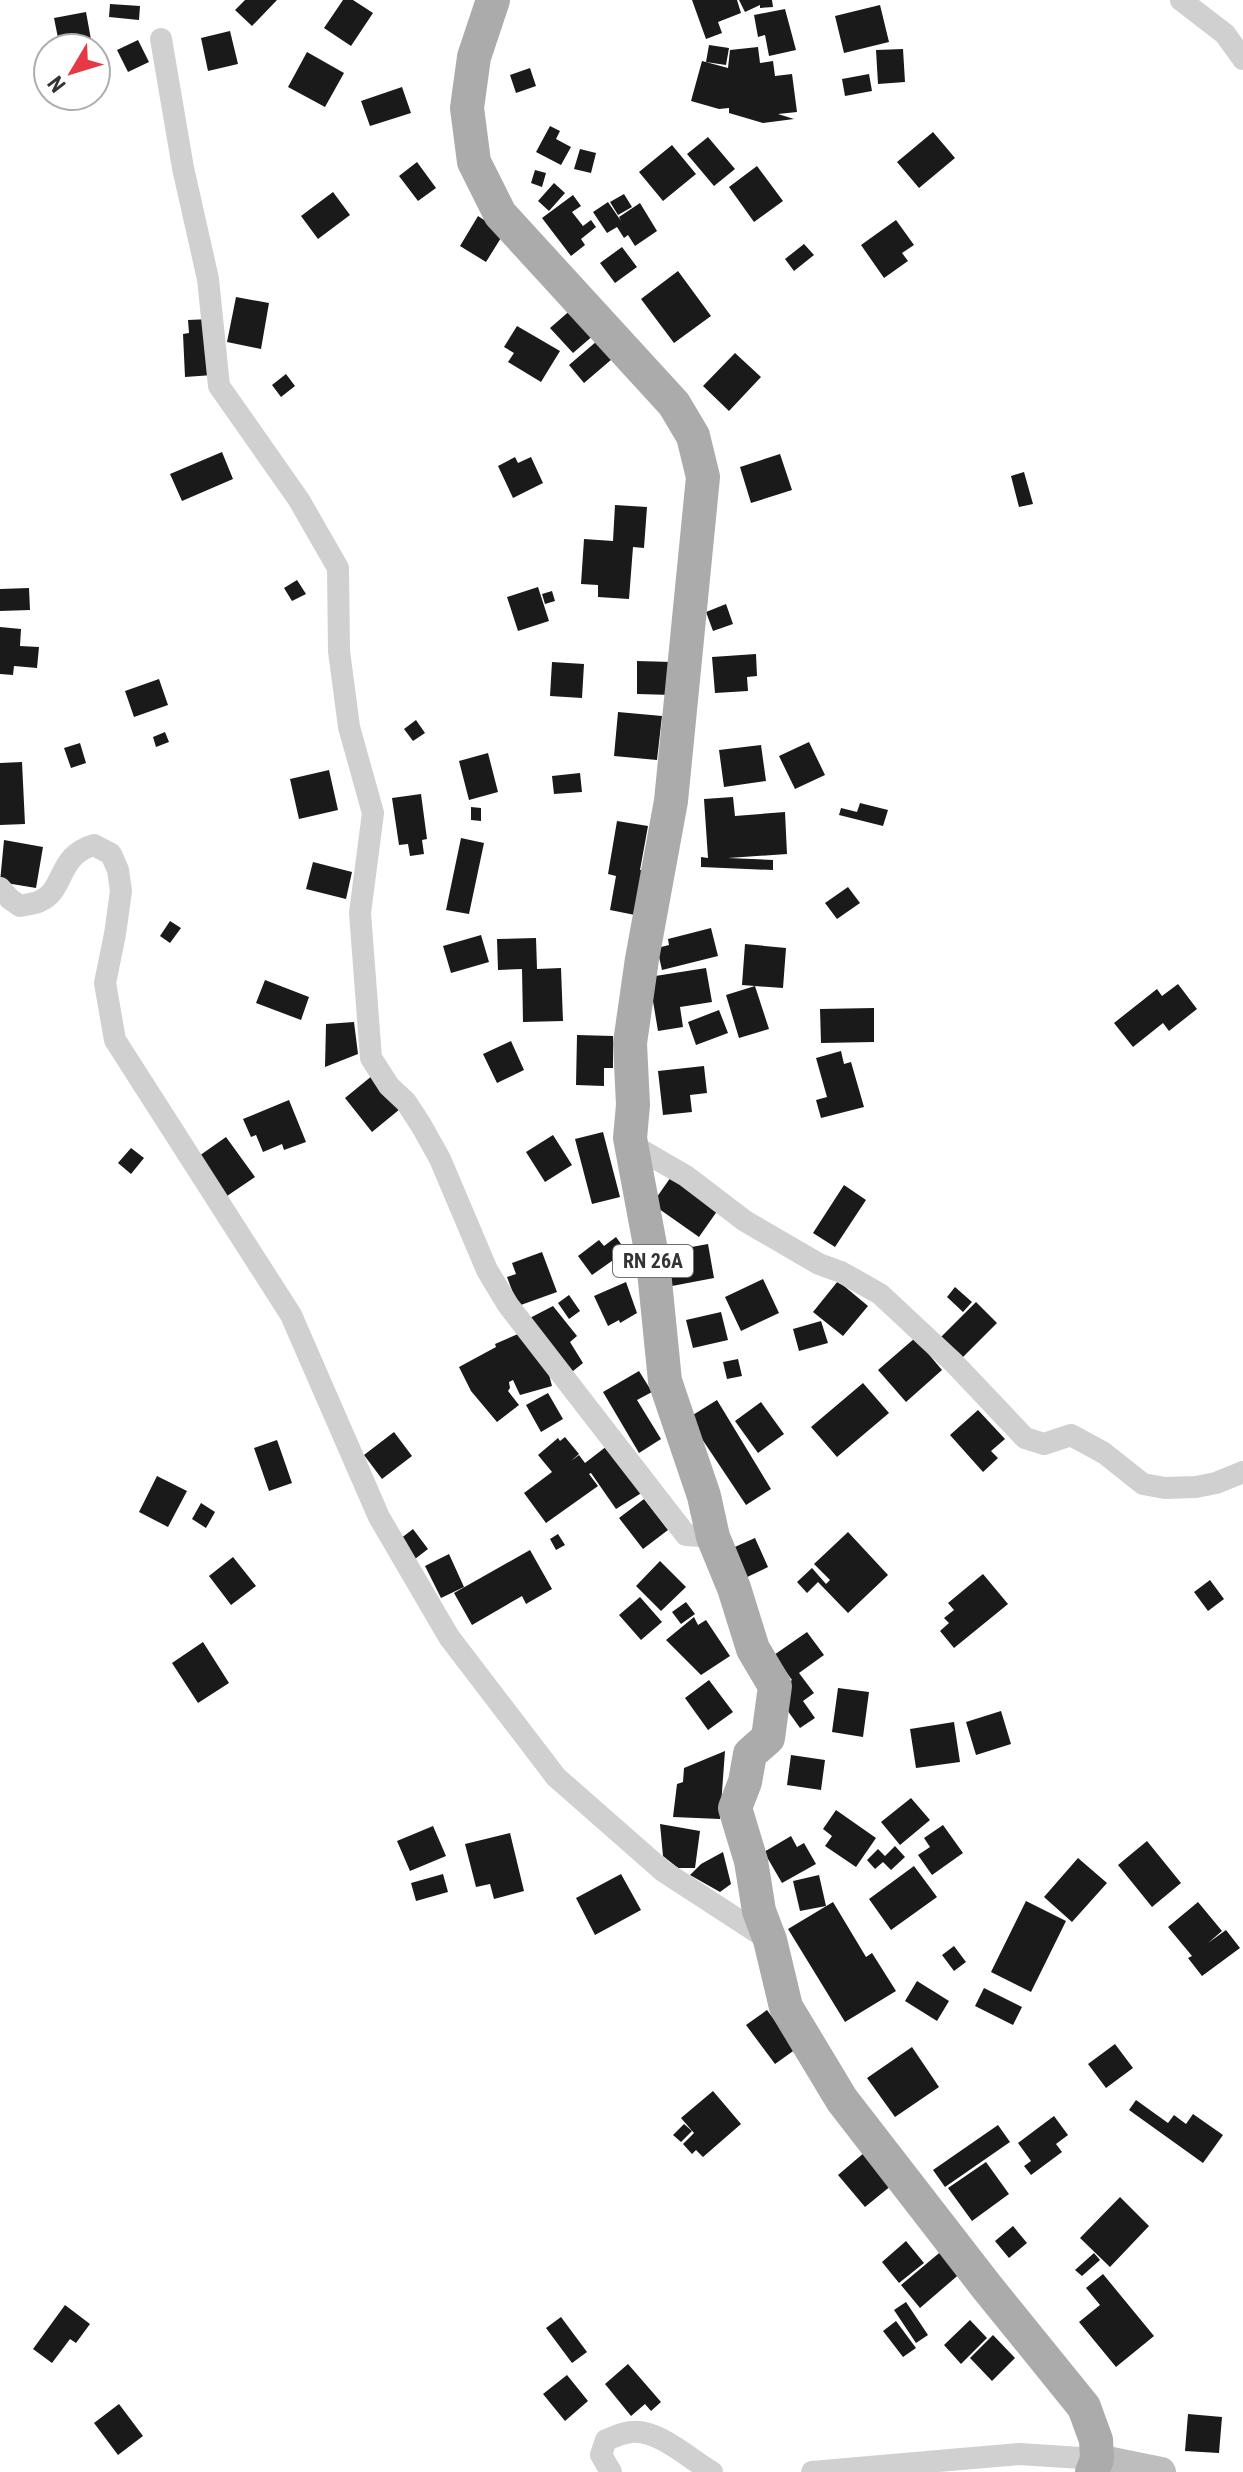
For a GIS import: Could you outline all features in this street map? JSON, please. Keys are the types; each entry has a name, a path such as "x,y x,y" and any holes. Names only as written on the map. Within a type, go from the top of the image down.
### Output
{"main road":[{"name":"RN 26A","path":"493,0 474,57 467,108 474,162 500,214 674,404 693,436 703,477 671,801 630,1043 633,1105 630,1138 653,1261 665,1381 704,1496 713,1537 734,1588 753,1649 775,1686 768,1738 750,1754 745,1782 735,1808 751,1861 759,1911 770,1940 786,2007 842,2100 1084,2407 1096,2440 1095,2466"}],"street":[{"path":"1181,0 1225,34 1243,59"},
{"path":"161,39 183,168 208,279 219,386 299,500 338,568 339,651 347,712 373,813 360,913 371,1058 389,1086 406,1102 440,1159 487,1270 508,1305 686,1535 713,1537"},
{"path":"0,888 20,906 42,901 54,889 64,867 81,849 94,845 111,854 118,870 121,891 105,983 115,1040 291,1315 379,1517 449,1637 556,1777 663,1871 770,1940"},
{"path":"630,1138 641,1150 686,1176 745,1221 819,1264 841,1272 880,1294 954,1363 1025,1438 1044,1444 1071,1435 1104,1453 1143,1484 1165,1488 1216,1483 1243,1472"},
{"path":"611,2472 601,2455 606,2440 640,2431 667,2442 712,2472"},
{"path":"812,2472 1019,2454 1161,2472"}],"building":[{"path":"245,0 277,0 252,26 235,10"},
{"path":"343,0 353,0 373,13 351,46 324,28"},
{"path":"692,0 737,0 741,13 718,22 722,33 706,39"},
{"path":"739,0 772,0 773,7 760,8 760,5 745,12"},
{"path":"110,4 140,6 139,20 109,17"},
{"path":"880,5 889,42 844,53 835,16"},
{"path":"785,9 796,50 769,56 765,35 758,37 754,15"},
{"path":"86,12 90,32 57,32 54,18"},
{"path":"230,31 238,64 208,71 201,38"},
{"path":"138,40 149,62 128,72 117,50"},
{"path":"709,45 729,48 726,65 706,62"},
{"path":"758,47 760,63 773,61 775,76 792,74 797,112 778,114 794,119 763,123 729,113 729,108 719,109 691,101 702,61 728,68 730,50"},
{"path":"903,49 905,82 878,84 876,50"},
{"path":"307,52 344,73 325,107 288,87"},
{"path":"530,68 536,86 516,93 510,75"},
{"path":"869,74 872,91 845,96 842,79"},
{"path":"402,87 411,113 370,126 361,101"},
{"path":"550,126 560,131 556,139 571,147 561,165 536,152"},
{"path":"933,132 955,158 919,188 897,162"},
{"path":"708,137 735,169 714,186 687,154"},
{"path":"672,145 696,174 663,201 639,172"},
{"path":"580,149 596,153 591,173 574,169"},
{"path":"417,162 436,188 418,201 399,176"},
{"path":"757,166 783,201 754,222 729,187"},
{"path":"535,170 546,173 542,187 531,183"},
{"path":"554,183 565,193 549,211 538,201"},
{"path":"333,192 350,215 318,239 301,216"},
{"path":"624,194 632,207 618,215 610,202"},
{"path":"573,195 581,206 572,212 583,226 591,220 596,227 581,239 585,245 571,256 542,218"},
{"path":"608,202 621,221 619,217 640,203 657,231 635,246 628,235 624,238 617,227 607,233 593,212"},
{"path":"478,216 504,233 486,262 460,246"},
{"path":"896,220 914,245 902,253 908,261 884,278 861,245"},
{"path":"804,244 814,255 794,271 785,259"},
{"path":"622,247 637,267 615,283 600,263"},
{"path":"678,271 711,316 674,343 641,299"},
{"path":"236,297 269,303 261,349 227,342"},
{"path":"573,308 595,334 573,353 550,328"},
{"path":"210,319 213,375 185,377 183,334 189,333 188,320"},
{"path":"517,326 560,351 541,382 508,362 514,353 504,347"},
{"path":"597,341 612,359 584,383 569,365"},
{"path":"735,353 761,377 729,411 703,386"},
{"path":"286,374 295,386 281,397 272,385"},
{"path":"222,452 233,479 182,501 170,474"},
{"path":"780,454 792,490 751,503 740,467"},
{"path":"515,457 518,463 531,457 543,483 513,498 498,466"},
{"path":"1024,472 1033,504 1019,507 1011,476"},
{"path":"615,505 647,507 644,548 633,547 629,599 598,597 598,585 581,584 584,539 613,541"},
{"path":"297,580 306,594 292,601 284,588"},
{"path":"538,587 549,621 518,631 507,597"},
{"path":"29,588 30,610 0,611 0,589"},
{"path":"552,591 555,601 545,604 542,594"},
{"path":"726,604 733,624 713,631 706,612"},
{"path":"0,627 21,629 20,646 39,647 37,668 14,666 13,675 0,674"},
{"path":"756,654 757,676 747,677 748,691 715,693 712,657"},
{"path":"637,661 672,662 672,695 637,694"},
{"path":"552,662 584,664 582,698 550,696"},
{"path":"159,679 168,705 134,717 125,691"},
{"path":"618,712 662,716 657,760 614,756"},
{"path":"416,720 425,733 413,741 404,729"},
{"path":"165,732 169,742 156,747 153,737"},
{"path":"809,742 825,775 795,789 779,756"},
{"path":"80,743 86,763 71,768 64,748"},
{"path":"761,745 766,781 724,787 719,750"},
{"path":"488,753 498,792 469,800 459,761"},
{"path":"22,762 25,824 0,825 0,763"},
{"path":"329,770 338,810 299,819 290,779"},
{"path":"580,773 582,792 554,794 552,776"},
{"path":"421,794 427,839 422,840 424,854 410,856 408,844 399,845 392,798"},
{"path":"733,797 735,816 785,812 787,854 728,858 773,860 773,870 701,867 701,857 708,858 704,799"},
{"path":"860,803 888,810 883,826 839,815 841,808 857,812"},
{"path":"471,807 481,808 481,821 471,820"},
{"path":"617,821 648,826 640,870 647,871 640,916 610,910 616,876 608,874"},
{"path":"461,838 484,843 469,914 446,910"},
{"path":"4,840 43,847 36,888 0,882"},
{"path":"313,862 352,872 346,899 306,889"},
{"path":"848,887 860,903 837,919 825,903"},
{"path":"170,921 181,928 170,943 160,936"},
{"path":"711,928 718,956 662,970 657,948 669,945 668,939"},
{"path":"481,935 489,962 451,973 443,946"},
{"path":"536,938 537,969 561,968 563,1021 523,1022 522,969 498,970 497,939"},
{"path":"745,944 786,948 783,988 742,985"},
{"path":"706,968 712,1002 680,1007 683,1027 658,1031 649,977"},
{"path":"265,980 309,997 301,1020 256,1003"},
{"path":"1178,984 1197,1009 1169,1031 1163,1023 1133,1047 1114,1023 1157,989 1162,996"},
{"path":"755,986 769,1029 739,1038 726,995"},
{"path":"874,1008 874,1042 821,1043 820,1009"},
{"path":"719,1010 728,1033 696,1045 688,1022"},
{"path":"354,1022 358,1054 325,1067 326,1024"},
{"path":"577,1035 613,1036 613,1068 604,1068 604,1086 576,1085"},
{"path":"511,1041 524,1070 497,1083 483,1054"},
{"path":"841,1051 844,1064 851,1062 864,1107 821,1118 816,1100 827,1097 816,1058"},
{"path":"704,1066 707,1093 690,1095 692,1112 663,1115 658,1071"},
{"path":"373,1075 400,1109 372,1132 345,1098"},
{"path":"289,1100 306,1142 284,1150 282,1144 263,1152 256,1135 251,1137 243,1119"},
{"path":"603,1132 620,1197 592,1204 575,1139"},
{"path":"553,1135 572,1165 545,1182 526,1152"},
{"path":"226,1137 255,1177 227,1196 199,1156"},
{"path":"131,1148 144,1158 131,1174 118,1163"},
{"path":"673,1174 720,1207 699,1237 652,1204"},
{"path":"844,1185 866,1200 835,1247 813,1233"},
{"path":"616,1237 626,1251 592,1275 578,1256 599,1240 604,1246"},
{"path":"708,1244 714,1278 672,1286 667,1257 676,1255 675,1250"},
{"path":"542,1252 557,1292 518,1306 507,1277 516,1274 512,1263"},
{"path":"763,1279 779,1313 741,1331 725,1297"},
{"path":"838,1281 868,1306 843,1336 813,1312"},
{"path":"626,1282 637,1313 608,1326 594,1296"},
{"path":"955,1287 972,1302 963,1312 947,1297"},
{"path":"569,1295 580,1311 569,1319 558,1303"},
{"path":"976,1302 997,1323 962,1358 941,1337"},
{"path":"553,1306 577,1336 570,1342 583,1363 568,1375 526,1320"},
{"path":"721,1312 728,1340 693,1348 686,1320"},
{"path":"821,1321 828,1343 799,1351 793,1329"},
{"path":"518,1334 547,1367 552,1386 520,1395 513,1380 509,1382 508,1391 519,1405 497,1422 471,1391 459,1367 496,1347 495,1344"},
{"path":"915,1338 942,1370 906,1402 878,1370"},
{"path":"738,1359 742,1376 727,1379 723,1362"},
{"path":"639,1371 652,1392 637,1400 661,1439 639,1453 603,1392"},
{"path":"863,1383 889,1413 837,1457 811,1427"},
{"path":"548,1393 563,1419 541,1432 526,1405"},
{"path":"717,1400 771,1489 746,1505 688,1418"},
{"path":"761,1402 784,1434 758,1453 735,1421"},
{"path":"978,1410 1005,1439 991,1451 998,1458 983,1472 950,1435"},
{"path":"394,1432 412,1456 382,1479 364,1455"},
{"path":"565,1437 579,1454 571,1461 579,1455 585,1463 607,1446 643,1492 616,1509 591,1473 598,1486 546,1523 524,1493 552,1472 538,1455 558,1438 560,1441"},
{"path":"277,1440 292,1483 269,1491 254,1448"},
{"path":"157,1476 187,1491 168,1527 139,1512"},
{"path":"644,1499 668,1530 643,1549 619,1518"},
{"path":"201,1503 215,1512 206,1528 192,1519"},
{"path":"413,1529 428,1549 415,1559 400,1539"},
{"path":"848,1532 888,1575 848,1613 818,1582 807,1593 797,1582 812,1568 826,1584 830,1580 814,1564"},
{"path":"558,1534 565,1545 556,1550 550,1539"},
{"path":"755,1538 768,1567 741,1580 728,1550"},
{"path":"530,1550 552,1589 526,1604 522,1596 472,1625 454,1593"},
{"path":"449,1554 464,1587 441,1598 425,1566"},
{"path":"233,1557 256,1586 231,1605 209,1576"},
{"path":"660,1561 686,1587 661,1611 636,1586"},
{"path":"983,1574 1008,1604 954,1648 940,1631 949,1623 944,1618 954,1610 948,1603"},
{"path":"1210,1580 1224,1599 1208,1611 1194,1592"},
{"path":"640,1597 662,1622 641,1640 619,1615"},
{"path":"686,1602 695,1614 681,1624 672,1612"},
{"path":"694,1617 698,1625 706,1620 730,1656 701,1675 666,1640"},
{"path":"807,1632 824,1655 799,1673 814,1693 803,1701 815,1718 800,1728 775,1693 792,1680 774,1655"},
{"path":"203,1642 229,1683 198,1703 172,1663"},
{"path":"709,1680 733,1712 708,1730 685,1698"},
{"path":"838,1688 869,1692 863,1737 832,1732"},
{"path":"1001,1711 1011,1744 976,1755 966,1722"},
{"path":"954,1722 960,1762 916,1768 910,1729"},
{"path":"725,1751 720,1819 673,1817 677,1784 683,1782 684,1768"},
{"path":"791,1755 825,1760 821,1790 787,1785"},
{"path":"911,1798 930,1820 900,1845 881,1822"},
{"path":"836,1810 876,1838 856,1867 825,1846 832,1836 823,1829"},
{"path":"660,1824 700,1831 695,1868 678,1868 663,1856"},
{"path":"943,1825 963,1853 932,1875 918,1855 930,1847 924,1838"},
{"path":"433,1826 446,1856 410,1871 397,1841"},
{"path":"510,1833 524,1891 494,1899 490,1884 476,1887 465,1844"},
{"path":"791,1836 797,1847 804,1843 816,1864 782,1883 764,1852"},
{"path":"1147,1841 1181,1883 1152,1907 1118,1865"},
{"path":"895,1846 905,1857 891,1870 883,1862 875,1869 867,1860 878,1849 885,1856"},
{"path":"723,1852 731,1884 720,1892 690,1875 701,1864"},
{"path":"1078,1858 1107,1883 1072,1922 1044,1897"},
{"path":"914,1866 937,1897 891,1930 869,1899"},
{"path":"443,1874 448,1892 416,1901 411,1883"},
{"path":"621,1874 641,1910 595,1935 576,1898"},
{"path":"819,1875 826,1906 800,1911 793,1881"},
{"path":"1026,1901 1066,1921 1031,1992 991,1972"},
{"path":"833,1902 866,1957 872,1953 896,1991 845,2022 788,1929"},
{"path":"1198,1902 1222,1931 1208,1943 1226,1930 1240,1948 1202,1976 1188,1958 1192,1956 1168,1927"},
{"path":"954,1946 966,1962 954,1971 942,1955"},
{"path":"917,1981 949,2001 937,2021 905,2001"},
{"path":"984,1988 1022,2007 1013,2025 975,2006"},
{"path":"767,2010 796,2049 775,2064 746,2025"},
{"path":"1115,2044 1133,2068 1106,2088 1088,2064"},
{"path":"912,2047 939,2087 895,2117 867,2078"},
{"path":"713,2091 741,2124 703,2157 696,2150 692,2154 683,2144 694,2133 681,2118"},
{"path":"1136,2100 1168,2123 1174,2115 1186,2124 1193,2114 1223,2135 1203,2163 1129,2110"},
{"path":"1054,2116 1068,2135 1056,2144 1062,2152 1031,2175 1024,2166 1031,2161 1018,2143"},
{"path":"684,2124 692,2131 681,2142 673,2135"},
{"path":"998,2125 1010,2142 945,2187 933,2170"},
{"path":"865,2152 892,2185 865,2207 838,2175"},
{"path":"986,2162 1009,2194 972,2221 948,2188"},
{"path":"1120,2197 1149,2226 1110,2267 1080,2238"},
{"path":"1013,2226 1027,2243 1009,2258 995,2241"},
{"path":"906,2241 924,2263 899,2283 882,2262"},
{"path":"944,2249 963,2271 920,2308 901,2285"},
{"path":"1094,2253 1100,2260 1082,2276 1075,2270"},
{"path":"1103,2274 1154,2336 1116,2367 1079,2322 1100,2305 1086,2288"},
{"path":"906,2302 928,2335 916,2343 894,2310"},
{"path":"65,2305 90,2324 76,2343 70,2339 52,2363 33,2349"},
{"path":"561,2317 587,2352 572,2363 546,2328"},
{"path":"970,2320 987,2338 961,2364 944,2345"},
{"path":"896,2321 916,2348 903,2357 883,2331"},
{"path":"993,2335 1015,2358 992,2381 970,2358"},
{"path":"628,2364 661,2402 651,2411 645,2404 631,2416 605,2384"},
{"path":"567,2375 588,2401 565,2421 543,2394"},
{"path":"119,2404 143,2436 118,2455 94,2423"},
{"path":"1188,2414 1222,2417 1219,2453 1185,2451"}]}
